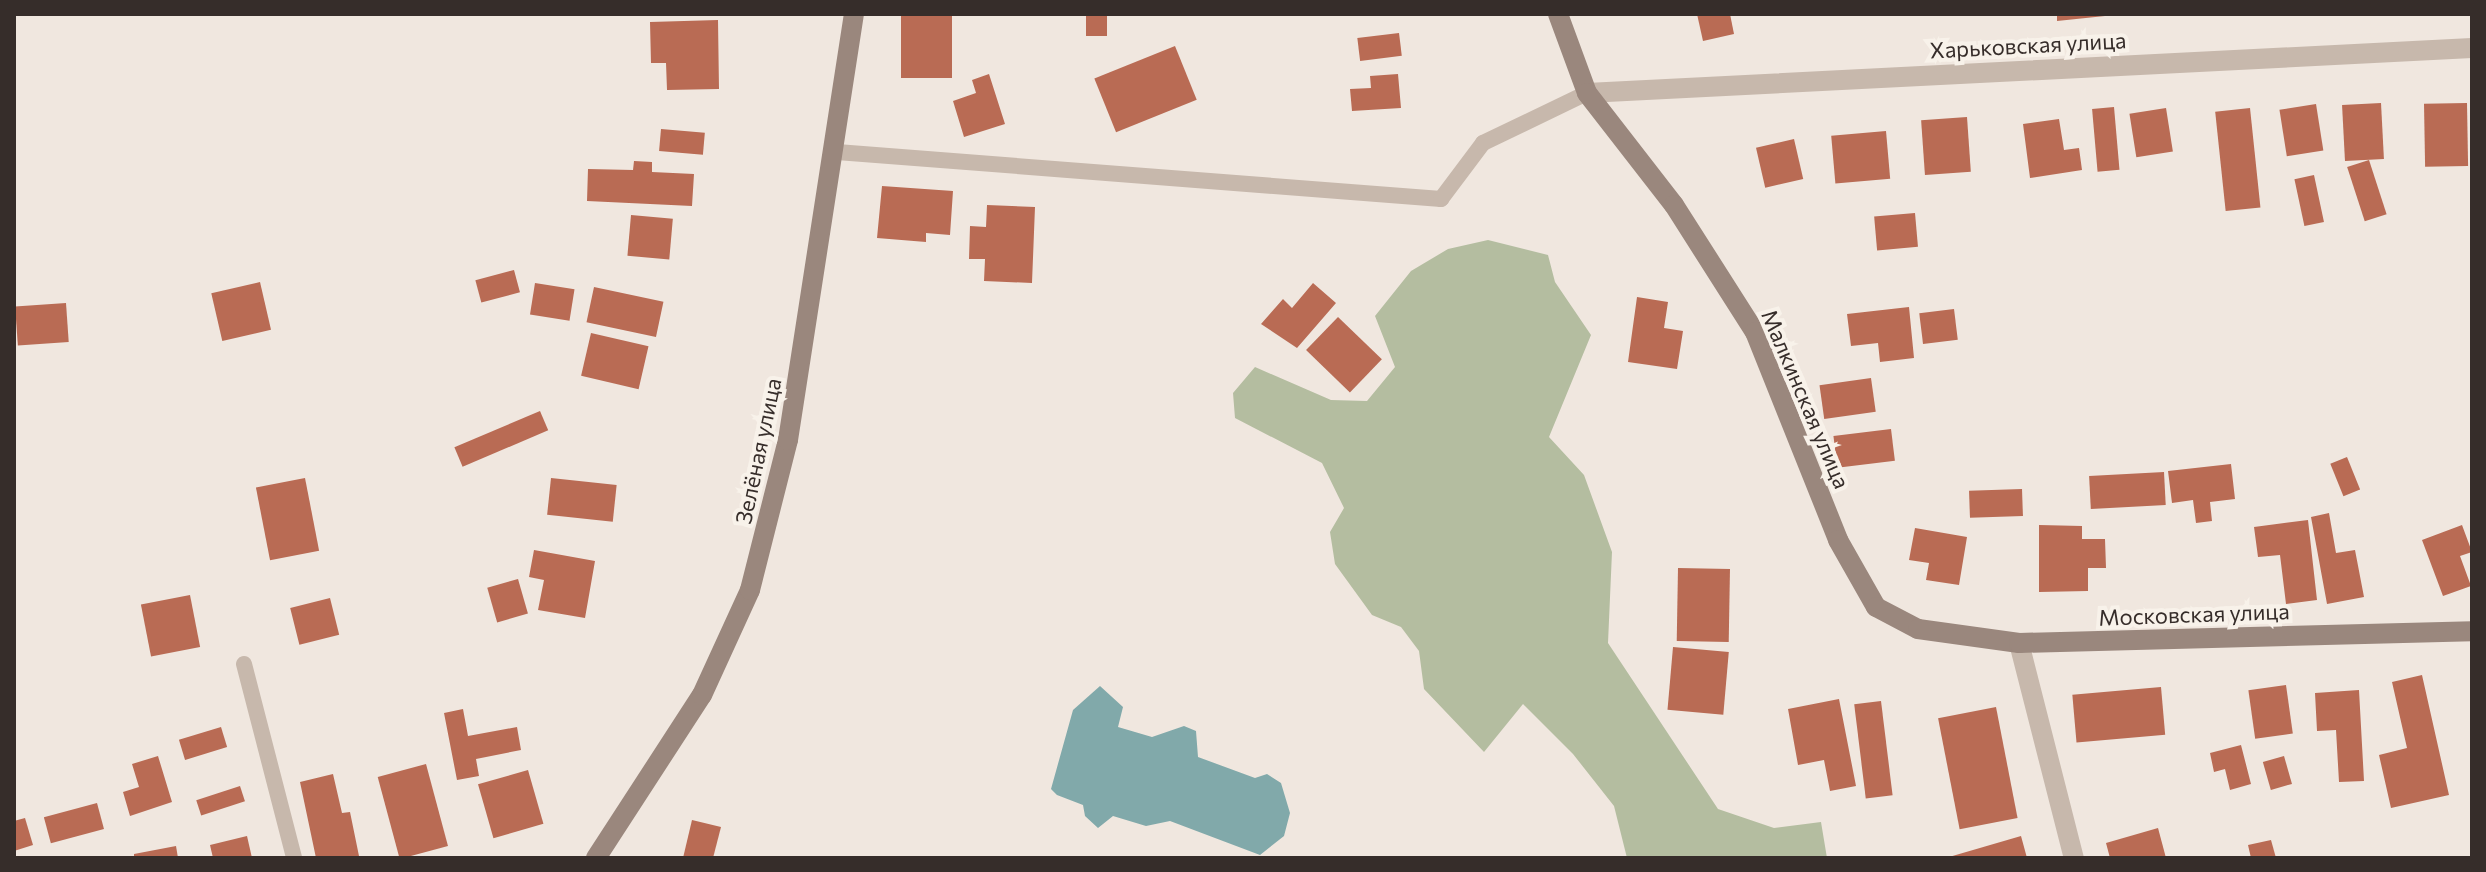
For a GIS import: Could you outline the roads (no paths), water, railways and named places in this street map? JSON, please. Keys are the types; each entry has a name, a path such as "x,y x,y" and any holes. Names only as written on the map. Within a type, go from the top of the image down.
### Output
{"street":[{"name":"Зелёная улица","path":"596,858 702,695 750,590 788,440 837,152 854,14"},
{"name":"Малкинская улица","path":"1558,14 1587,93 1674,205 1755,332 1838,540 1876,607 1918,629"},
{"name":"Харьковская улица","path":"1587,93 2472,48"},
{"name":"Московская улица","path":"1918,629 2019,643 2472,631"},
{"path":"2019,643 2074,858"}],"lane":[{"path":"837,152 1441,199 1483,143 1587,93"},
{"path":"244,664 294,858"}],"water":[{"path":"1100,686 1123,707 1118,727 1152,737 1184,726 1196,731 1198,757 1255,778 1267,774 1281,783 1290,813 1284,836 1260,855 1170,821 1146,826 1113,816 1098,828 1085,816 1083,805 1057,795 1051,789 1073,710"}]}
